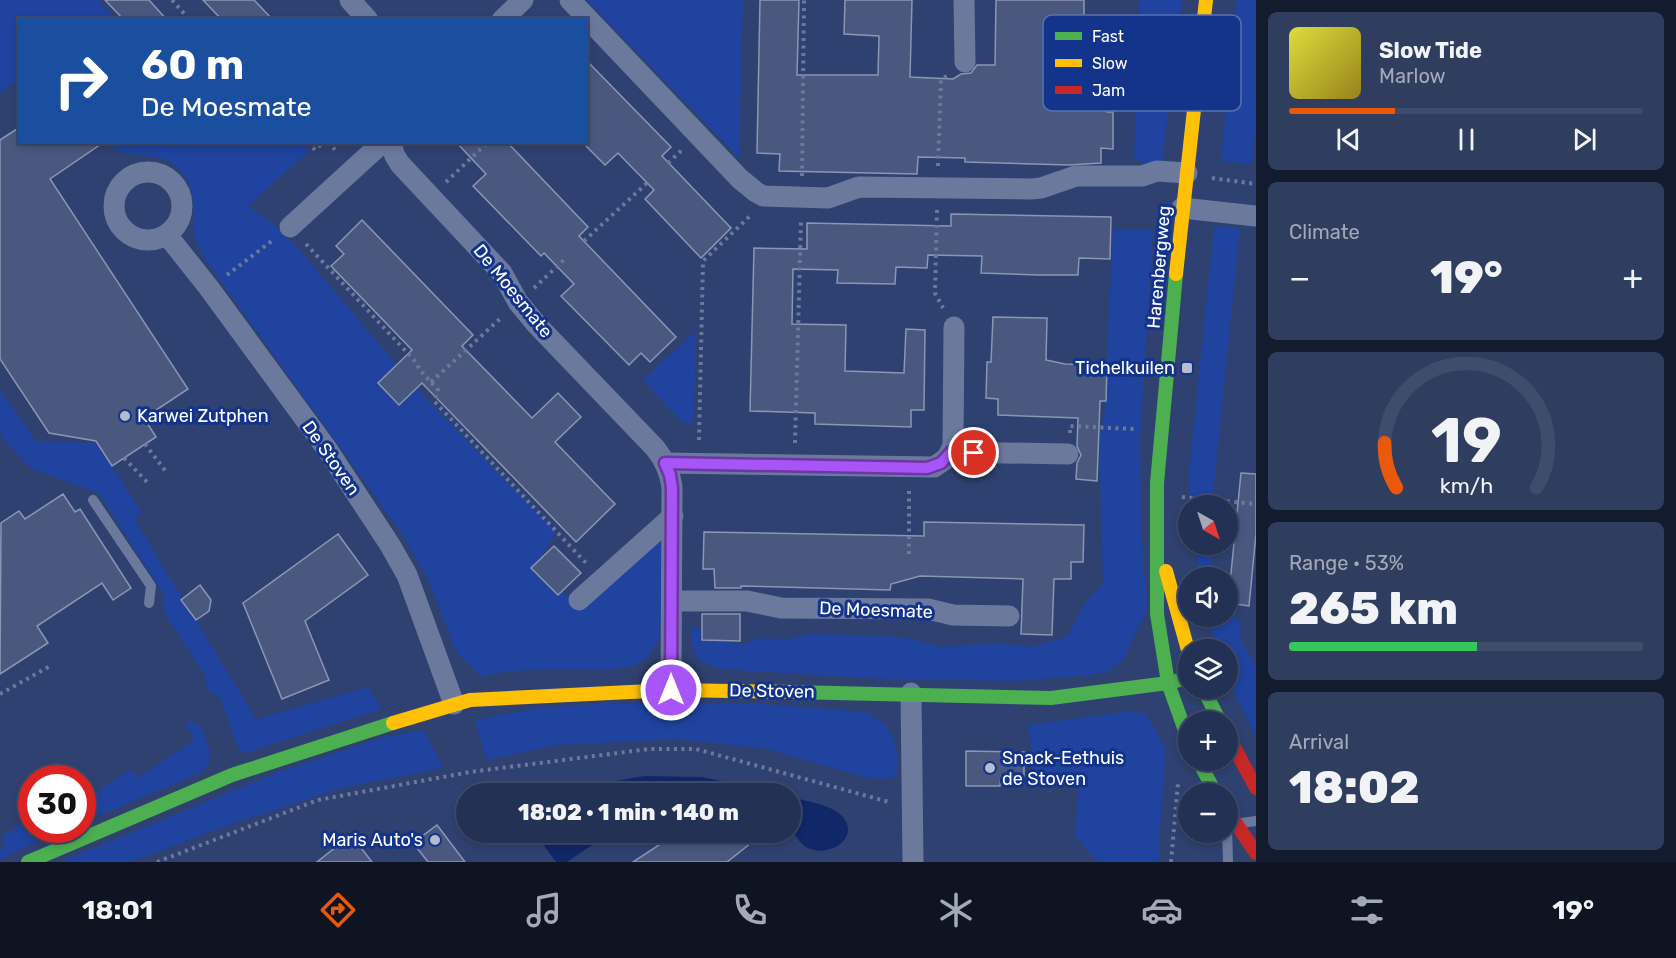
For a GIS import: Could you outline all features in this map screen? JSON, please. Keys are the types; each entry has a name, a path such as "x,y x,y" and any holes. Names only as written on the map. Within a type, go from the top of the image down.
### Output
{"street":[{"path":"350,0 366,18"},
{"path":"504,18 523,0"},
{"path":"570,0 587,18"},
{"path":"964,0 965,62"},
{"name":"Harenbergweg","path":"1204,15 1206,0"},
{"path":"588,19 740,179 756,192 770,197 828,198 859,186 1031,189 1041,188 1076,176 1142,176 1157,171 1187,173"},
{"name":"Harenbergweg","path":"1178,711 1168,683 1157,614 1157,483 1182,208 1194,111"},
{"path":"290,227 381,144"},
{"name":"De Moesmate","path":"391,144 400,164 502,273 518,302 537,325 655,448 665,463 672,488 673,516 671,690"},
{"path":"1182,208 1256,216"},
{"name":"De Stoven","path":"167,234 327,448 390,545 407,575 454,704"},
{"path":"665,463 934,467 951,452 953,439 954,327"},
{"path":"951,452 1068,454"},
{"path":"579,600 673,516"},
{"name":"Harenbergweg","path":"1157,537 1185,639"},
{"name":"De Moesmate","path":"672,601 747,601 781,608 928,609 953,615 1009,616"},
{"name":"De Stoven","path":"28,862 232,776 470,700 671,690 911,693 1051,698 1178,680"},
{"path":"911,693 913,862"},
{"path":"1238,754 1256,788"},
{"path":"1238,827 1256,853"}],"lane":[{"path":"93,500 151,586 149,603"},
{"path":"1238,824 1256,821"},
{"path":"1227,843 1228,862"}],"path":[{"path":"172,0 188,18"},
{"path":"794,464 802,197 804,0"},
{"path":"310,144 315,150 322,144"},
{"path":"431,197 486,144"},
{"path":"1187,173 1219,180 1256,184"},
{"path":"584,241 647,183"},
{"path":"699,463 703,261 770,197"},
{"path":"209,288 290,227 414,360 438,390 434,401 601,579"},
{"path":"431,382 566,258"},
{"path":"145,444 167,473"},
{"path":"124,458 150,485"},
{"path":"909,467 909,554"},
{"path":"0,694 52,664"},
{"path":"157,862 318,800 470,772 649,749 696,750 912,808"},
{"path":"1171,862 1179,776"}],"shaded area":[{"path":"0,0 98,0 115,18 18,18 18,79 0,93"},
{"path":"587,0 743,0 739,158"},
{"path":"1140,0 1183,0 1181,15 1139,15"},
{"path":"1237,0 1256,0 1256,123 1252,164 1221,161 1226,111 1241,111 1241,15 1236,15"},
{"path":"1136,111 1168,111 1161,168 1146,164 1134,156"},
{"path":"110,144 303,144 310,150 248,206 276,226 296,246 421,393 556,532 533,572 565,594 575,606 656,542 666,543 660,634 648,656 629,667 519,671 481,677 455,649 429,580 401,532 205,259 195,238 192,192 186,178 177,167 168,161 117,150"},
{"path":"1214,227 1240,228 1213,495 1190,495 1189,474"},
{"path":"1113,230 1153,230 1140,442 1141,530 1147,600 1145,614 1124,658 1108,672 1012,681 892,679 750,671 717,668 699,660 693,648 691,625 722,641 744,645 758,638 787,639 812,634 904,637 941,647 997,643 1031,647 1068,635 1085,603 1103,584 1099,436 1104,421"},
{"path":"696,331 694,422 683,423 643,380"},
{"path":"0,390 36,441 96,443 142,512 135,520 256,719 368,687 382,709 245,753 239,750 220,697 208,689 205,675 165,614 164,594 99,493 31,468 3,439 0,430"},
{"path":"1196,555 1211,555 1213,567 1198,567"},
{"path":"1238,621 1241,626 1240,638 1256,667 1256,737 1238,699 1238,639 1215,639 1210,627 1238,627"},
{"path":"750,703 867,712 891,732 896,746 898,776 885,779 868,778 764,748 677,739 556,745 487,760 475,720 538,708 600,704"},
{"path":"1130,711 1146,714 1166,750 1159,862 1098,862 1075,835 1079,785 1036,787 1028,725"},
{"path":"191,721 201,727 206,739 210,755 203,772 96,817 96,793 131,769 137,778 195,740 185,724"},
{"path":"424,730 443,768 341,788 232,824 130,862 60,862 271,775 384,737"},
{"path":"644,776 702,777 730,783 606,783"},
{"path":"801,800 823,805 840,814 848,830 841,844 833,848 815,850 806,847 801,842"},
{"path":"18,826 18,843 34,843 0,860 0,849 6,845 2,837"},
{"path":"542,843 595,843 567,862 556,862"}],"building":[{"path":"105,0 149,0 165,18 122,18"},
{"path":"203,0 254,0 271,18 220,18"},
{"path":"760,0 799,0 797,75 878,75 879,36 844,34 845,0 912,0 910,77 953,79 961,74 971,73 977,65 995,65 996,0 1084,0 1084,15 1043,15 1043,111 1113,112 1113,149 1101,148 1101,163 1069,165 965,162 965,158 918,157 917,174 779,171 780,154 757,153"},
{"path":"588,62 671,147 662,156 731,228 701,258 645,199 654,190 618,153 605,165 586,146 588,144"},
{"path":"18,128 18,144 101,144 50,179 188,389 144,418 156,437 112,466 96,441 49,433 0,359 0,140"},
{"path":"458,144 509,144 588,227 579,236 676,337 650,362 641,353 629,365 561,296 574,284 544,253 541,256 473,186 486,174"},
{"path":"951,214 1111,217 1110,259 1079,258 1078,275 1039,275 981,273 982,256 928,255 927,268 896,267 895,284 837,283 838,270 793,269 792,324 846,325 845,371 904,373 906,329 925,330 924,410 911,410 911,427 815,424 815,413 750,411 754,248 807,249 807,223 951,226"},
{"path":"362,220 473,335 462,346 532,418 558,393 581,417 555,442 615,504 576,542 422,383 399,405 378,383 412,350 331,266 344,254 336,246"},
{"path":"993,317 1047,318 1046,360 1065,364 1107,365 1106,401 1100,401 1097,481 1076,479 1077,463 1081,455 1077,446 1078,418 998,415 998,399 986,398 987,362 991,362"},
{"path":"1241,473 1256,474 1256,534 1249,606 1238,604 1238,567 1232,567 1233,555 1238,555 1238,503"},
{"path":"63,494 75,512 80,509 131,588 113,600 102,583 37,626 48,643 0,674 1,523 19,511 25,519"},
{"path":"924,522 1084,525 1083,562 1071,562 1071,579 1054,579 1052,635 1021,634 1023,579 920,576 891,584 890,590 741,586 741,588 715,588 714,569 703,569 704,532 924,536"},
{"path":"338,534 368,575 305,621 329,680 282,699 243,603"},
{"path":"554,546 581,573 558,595 531,568"},
{"path":"200,585 211,600 209,611 196,620 181,600"},
{"path":"702,614 740,614 740,641 702,640"},
{"path":"966,751 1024,752 1024,776 1001,776 1000,786 966,786"},
{"path":"437,825 465,862 428,862 413,843"},
{"path":"351,835 372,862 317,862"},
{"path":"662,843 751,843 727,862 633,862"}],"traffic: fast":[{"path":"1176,274 1157,483 1157,614 1168,683 1178,711"},
{"path":"792,692 1051,698 1178,680"},
{"path":"1208,699 1214,711"},
{"path":"28,862 232,775 393,723"},
{"path":"1204,771 1210,783"}],"traffic: slow":[{"path":"1204,15 1206,0"},
{"path":"1176,274 1194,111"},
{"path":"1166,571 1185,639"},
{"path":"393,723 470,700 671,690 792,692"}],"traffic: jam":[{"path":"1238,754 1256,788"},
{"path":"1238,826 1256,853"}],"place":[{"name":"Tichelkuilen","path":"1187,368"},
{"name":"Karwei Zutphen","path":"125,416"},
{"name":"Snack-Eethuis de Stoven","path":"990,768"},
{"name":"Maris Auto's","path":"435,840"}],"route":[{"path":"671,690 673,516 672,488 665,463 927,468 941,463 951,452 974,453"}]}
